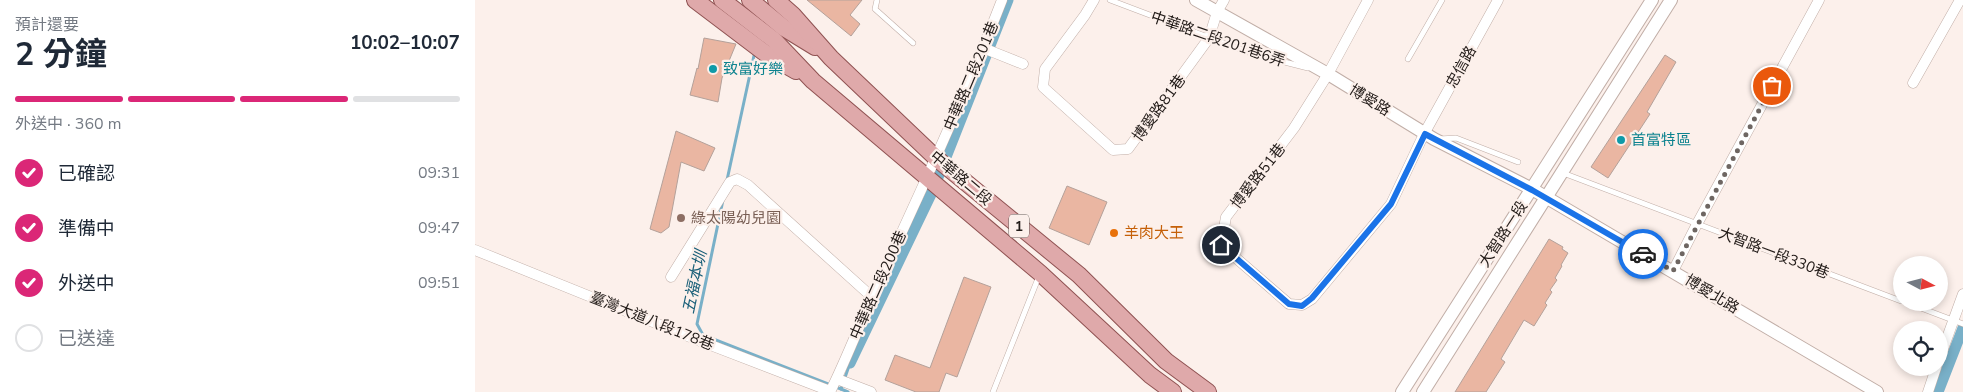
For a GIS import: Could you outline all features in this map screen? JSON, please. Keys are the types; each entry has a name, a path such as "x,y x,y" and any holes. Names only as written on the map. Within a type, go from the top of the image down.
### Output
{"main road":[{"name":"中華路二段","path":"695,0 765,53 813,81 1040,273 1150,375 1173,392"},
{"name":"1","path":"722,0 779,34"},
{"name":"1","path":"749,0 779,34"},
{"name":"中華路二段","path":"776,0 793,15 831,58 936,158 1079,275 1165,361 1208,392"},
{"name":"中華路二段","path":"779,34 813,81"},
{"name":"中華路二段","path":"779,34 831,58"}],"street":[{"name":"中華路二段201巷","path":"926,178 1002,0"},
{"name":"博愛路81巷","path":"1094,0 1045,69 1043,87 1113,150 1128,149 1209,38 1217,12 1224,0"},
{"name":"博愛路","path":"1196,0 1328,74 1429,136 1546,198"},
{"path":"1328,74 1368,0"},
{"name":"忠信路","path":"1302,306 1312,298 1391,204 1429,136 1498,0"},
{"name":"大智路一段","path":"1402,392 1652,0"},
{"name":"大智路一段","path":"1423,392 1671,0"},
{"path":"1673,271 1819,0"},
{"path":"1913,83 1960,0"},
{"path":"983,48 1023,64"},
{"name":"博愛路51巷","path":"1302,306 1289,304 1221,245 1226,217 1294,128 1328,74"},
{"name":"中華路二段200巷","path":"830,391 926,178"},
{"path":"671,277 730,182 737,179 748,185 872,297"},
{"name":"博愛北路","path":"1546,198 1877,392"},
{"name":"臺灣大道八段178巷","path":"475,250 700,341 830,391"},
{"path":"1948,334 1963,294"},
{"path":"1928,392 1933,376"},
{"path":"837,379 871,392"}],"lane":[{"path":"877,0 875,9 913,43"},
{"name":"中華路二段201巷6弄","path":"1110,0 1253,54 1328,74"},
{"path":"1408,59 1442,0"},
{"path":"1429,136 1456,138 1518,162"},
{"name":"大智路一段330巷","path":"1563,173 1893,298"},
{"path":"993,392 1040,273"},
{"path":"1929,311 1963,324"}],"building":[{"path":"807,0 862,0 850,15 860,24 851,36"},
{"name":"致富好樂","path":"704,38 736,44 722,78 718,102 690,95 698,69"},
{"name":"首富特區","path":"1665,55 1676,62 1647,112 1650,114 1608,178 1591,167"},
{"path":"676,131 715,148 704,171 681,162 669,227 661,233 650,229"},
{"path":"1067,186 1107,202 1089,245 1049,228"},
{"path":"1549,239 1563,247 1562,249 1568,253 1555,278 1557,280 1550,290 1552,292 1545,303 1547,305 1534,326 1524,320 1501,359 1505,362 1486,392 1455,392"},
{"path":"964,277 991,287 957,377 946,373 939,392 916,392 885,380 895,355 930,368"}],"waterway":[{"path":"850,363 933,190 1008,0"},
{"name":"五福本圳","path":"727,180 755,51"},
{"name":"五福本圳","path":"723,200 697,324 703,335 841,389"},
{"path":"1938,392 1963,328"},
{"path":"848,392 841,389 850,363"}],"way so far":[{"path":"1643,254 1673,271 1772,86"}],"place":[{"name":"致富好樂","path":"713,69"},
{"name":"首富特區","path":"1621,140"},
{"name":"綠太陽幼兒園","path":"681,218"},
{"name":"羊肉大王","path":"1114,233"}],"route":[{"path":"1221,245 1289,304 1302,306 1312,298 1391,204 1425,134 1532,190 1643,254"}]}
